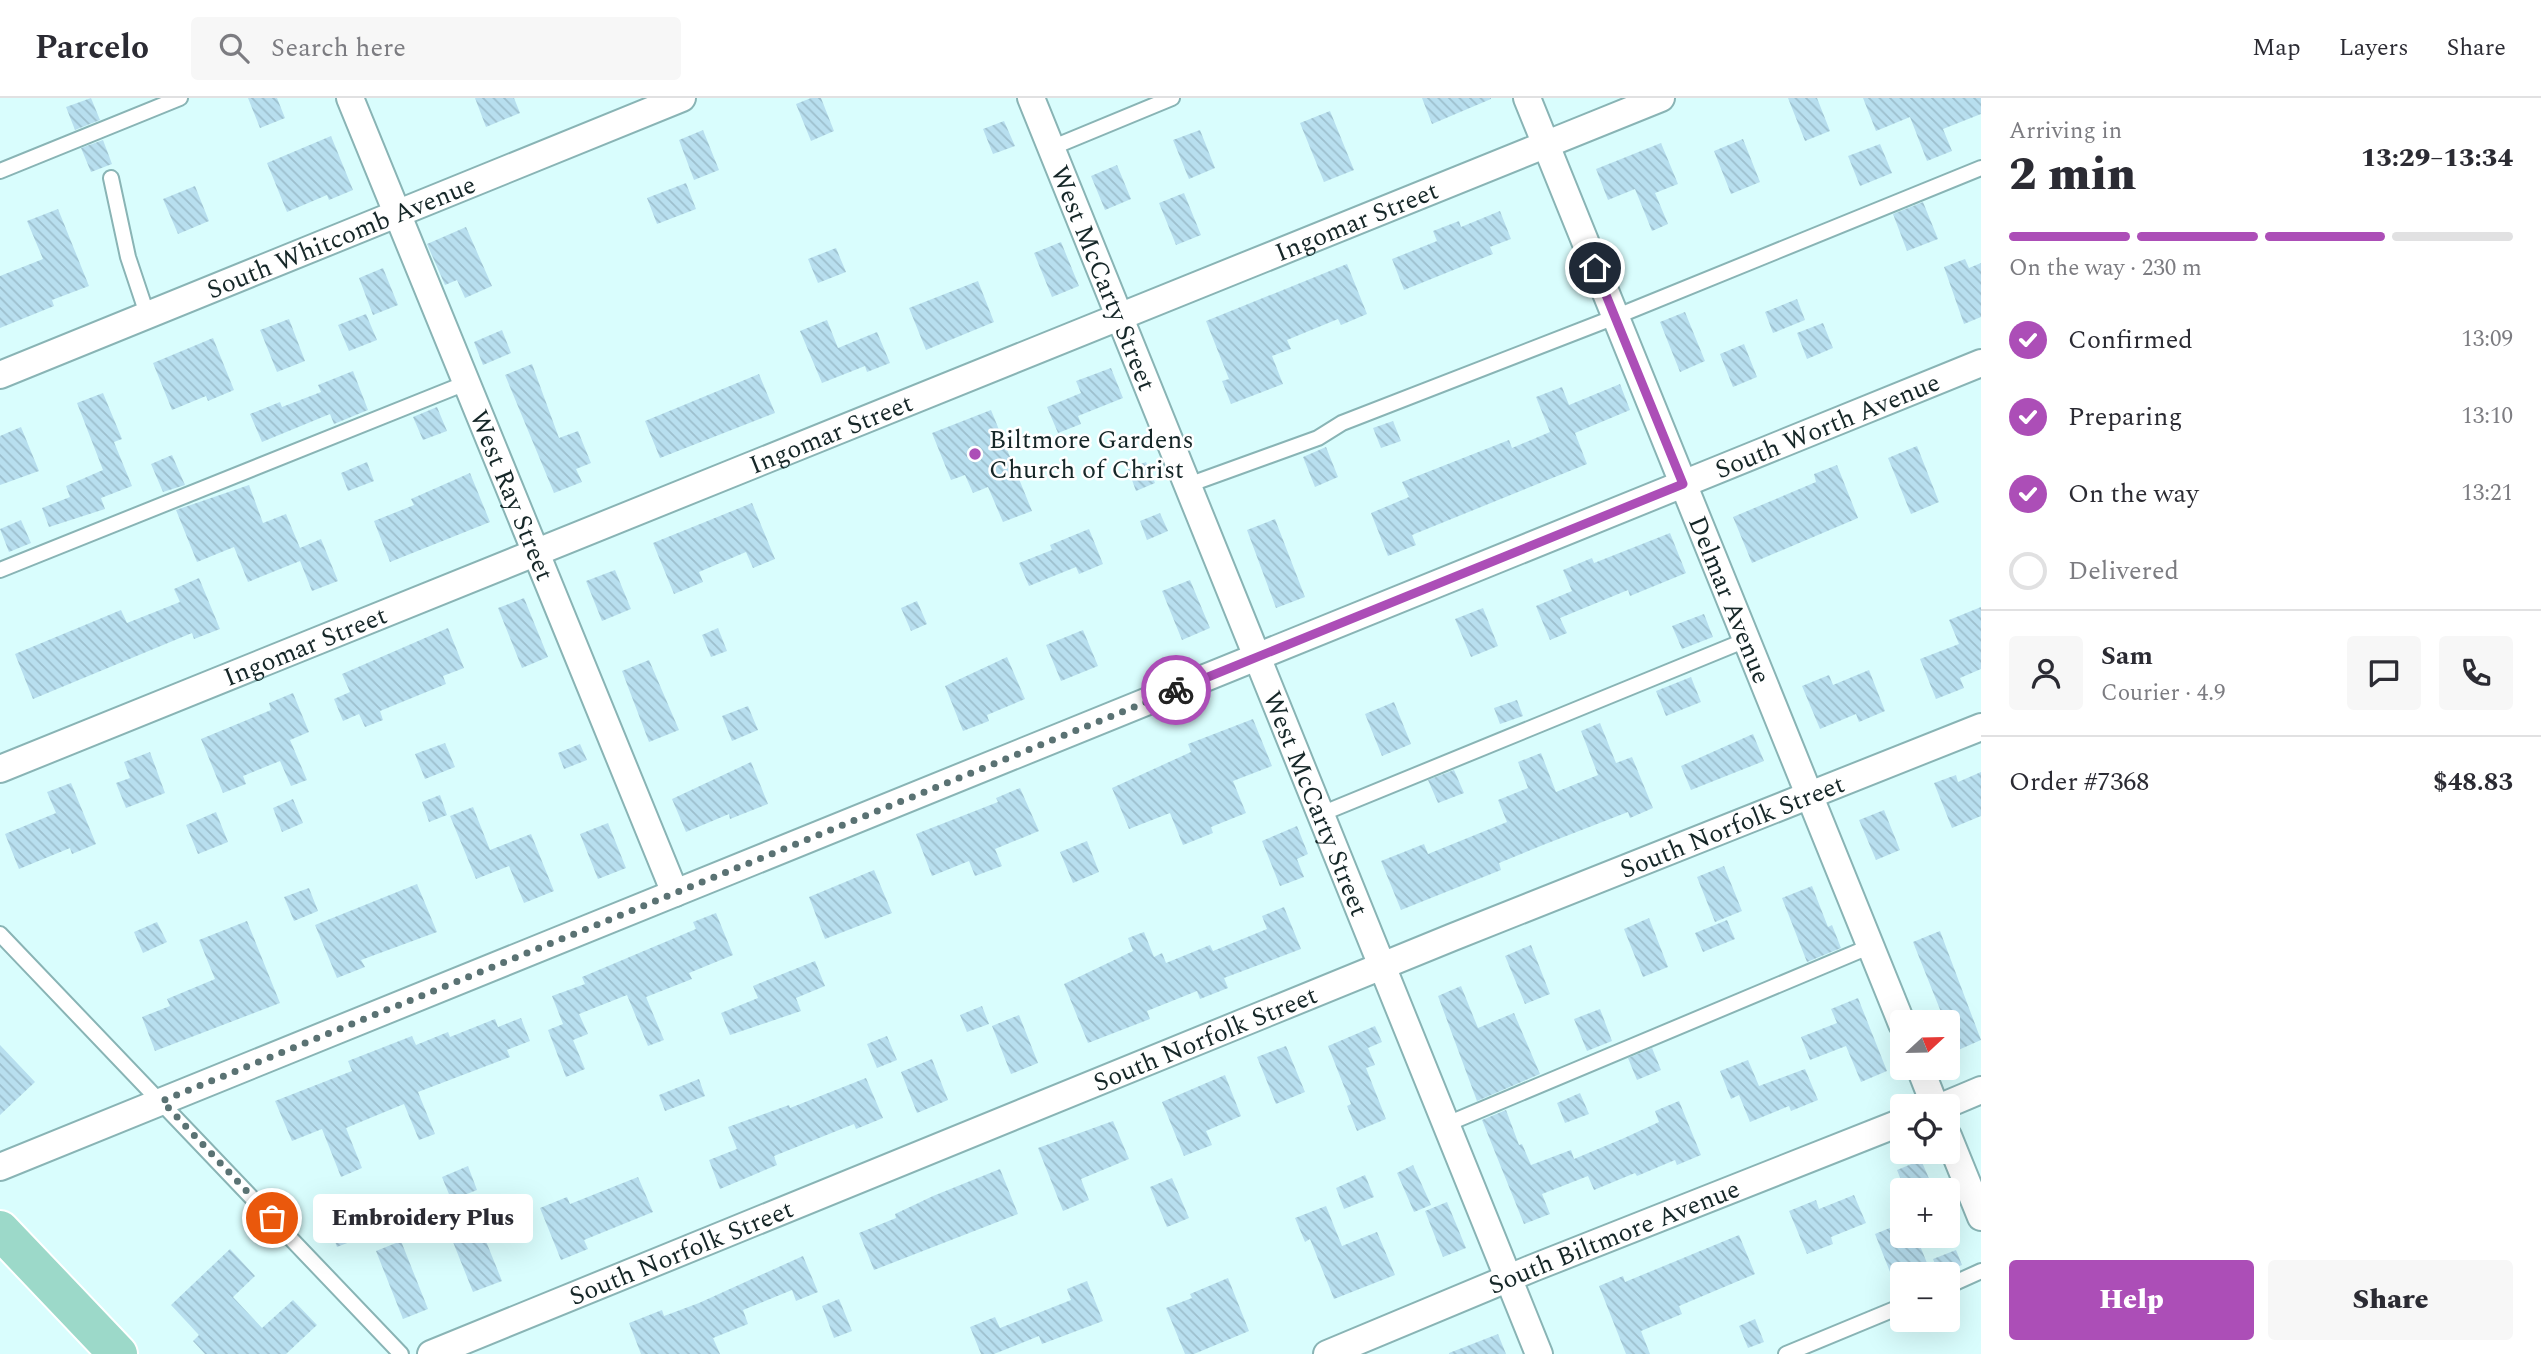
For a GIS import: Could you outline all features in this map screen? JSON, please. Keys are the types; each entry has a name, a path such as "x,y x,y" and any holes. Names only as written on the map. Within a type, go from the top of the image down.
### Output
{"main road":[{"path":"0,1230 118,1354"}],"street":[{"name":"West Ray Street","path":"349,98 675,893"},
{"name":"South Whitcomb Avenue","path":"0,375 682,98"},
{"name":"West McCarty Street","path":"1031,98 1539,1354"},
{"name":"Delmar Avenue","path":"1527,98 1896,1010"},
{"name":"Ingomar Street","path":"0,769 1661,98"},
{"name":"South Worth Avenue","path":"0,1167 1981,363"},
{"name":"South Norfolk Street","path":"431,1354 1381,966 1981,727"},
{"path":"1960,1099 1981,1090"},
{"name":"South Biltmore Avenue","path":"1327,1354 1890,1127"},
{"path":"1959,1164 1981,1217"}],"lane":[{"path":"0,172 180,98"},
{"path":"1051,148 1172,98"},
{"path":"1188,485 1318,438 1342,423 1615,317 1981,168"},
{"path":"111,178 128,257 148,314"},
{"path":"0,570 456,387"},
{"path":"1321,814 1746,640"},
{"path":"0,934 401,1354"},
{"path":"1447,1124 1871,946"},
{"path":"1960,1281 1981,1271"},
{"path":"1786,1354 1890,1311"}],"building":[{"path":"91,98 100,120 75,130 66,107"},
{"path":"248,98 277,98 285,118 260,128"},
{"path":"475,98 514,98 520,113 486,127"},
{"path":"811,98 821,98 834,131 811,141 796,104"},
{"path":"1422,98 1491,98 1491,99 1432,124"},
{"path":"1788,98 1817,98 1830,131 1805,141"},
{"path":"1863,98 1981,98 1981,114 1943,129 1952,151 1927,161 1910,117 1876,131"},
{"path":"1330,111 1354,170 1324,182 1300,123"},
{"path":"1004,121 1015,146 993,154 983,129"},
{"path":"703,130 719,170 694,180 679,140"},
{"path":"1200,130 1215,168 1189,179 1173,140"},
{"path":"331,136 353,190 329,200 327,195 287,212 267,163"},
{"path":"1743,139 1760,182 1731,194 1714,151"},
{"path":"103,140 112,164 91,172 81,148"},
{"path":"1661,143 1678,184 1655,193 1668,224 1652,231 1635,189 1608,200 1596,169"},
{"path":"1880,144 1892,173 1860,186 1848,156"},
{"path":"1117,165 1131,199 1105,210 1091,176"},
{"path":"686,183 696,209 657,224 647,198"},
{"path":"195,186 209,221 178,234 163,199"},
{"path":"1184,193 1201,235 1176,245 1159,203"},
{"path":"1923,202 1938,239 1907,251 1893,214"},
{"path":"58,209 89,286 52,300 54,306 0,328 0,276 43,259 27,221"},
{"path":"1500,211 1511,239 1490,247 1493,254 1404,290 1392,259 1437,241 1433,231 1459,221 1461,227"},
{"path":"466,227 492,286 465,298 457,280 445,285 427,244"},
{"path":"1061,242 1079,286 1052,297 1034,253"},
{"path":"836,248 846,272 818,283 808,259"},
{"path":"1965,259 1969,268 1981,263 1981,317 1964,324 1944,267"},
{"path":"1347,264 1367,314 1341,325 1338,319 1287,340 1291,349 1272,356 1283,384 1231,404 1222,381 1229,379 1206,321"},
{"path":"383,268 398,305 373,315 359,278"},
{"path":"978,281 994,322 926,350 909,308"},
{"path":"1797,299 1805,320 1773,333 1765,312"},
{"path":"1685,312 1705,361 1680,372 1660,322"},
{"path":"366,314 377,340 349,351 338,325"},
{"path":"289,319 305,361 277,372 260,330"},
{"path":"827,320 838,348 877,332 890,363 867,372 865,366 822,383 800,331"},
{"path":"1823,323 1833,348 1807,359 1797,333"},
{"path":"502,330 511,353 483,365 474,342"},
{"path":"213,338 234,390 208,401 206,396 172,410 153,363"},
{"path":"1744,344 1757,377 1733,387 1720,354"},
{"path":"532,364 559,438 578,431 591,463 576,469 582,482 554,493 505,375"},
{"path":"1111,368 1123,398 1078,416 1081,424 1058,433 1047,407 1081,393 1076,381"},
{"path":"353,371 368,410 334,424 330,414 262,442 250,414 280,402 282,407 321,392 318,385"},
{"path":"759,374 775,413 660,458 645,421"},
{"path":"1620,384 1630,410 1575,433 1587,464 1412,535 1416,545 1388,556 1371,513 1409,497 1402,482 1509,440 1512,448 1550,432 1536,397 1562,387 1569,405"},
{"path":"103,393 122,439 114,442 132,486 101,498 105,509 49,527 42,508 70,497 66,486 103,470 77,403"},
{"path":"437,407 447,431 423,440 413,417"},
{"name":"Biltmore Gardens Church of Christ","path":"991,410 1032,511 1003,522 988,487 973,493 965,475 951,480 932,433"},
{"path":"1393,421 1401,441 1381,448 1373,428"},
{"path":"21,427 39,471 0,485 0,436"},
{"path":"1917,446 1939,502 1911,514 1888,458"},
{"path":"1326,447 1338,477 1315,487 1303,457"},
{"path":"172,455 185,485 163,492 151,464"},
{"path":"367,462 374,481 348,491 341,473"},
{"path":"1146,462 1155,483 1136,491 1128,469"},
{"path":"1837,465 1858,518 1752,563 1733,517 1816,482 1814,474"},
{"path":"470,473 490,522 390,562 374,521 414,505 411,499"},
{"path":"249,485 263,523 286,514 300,548 321,539 338,581 312,591 300,561 248,582 234,547 197,562 176,510"},
{"path":"752,503 775,559 753,568 746,552 699,572 703,582 674,594 653,543"},
{"path":"1160,513 1168,531 1147,540 1140,521"},
{"path":"1275,519 1305,597 1276,608 1247,530"},
{"path":"21,520 31,543 9,552 0,529"},
{"path":"1089,529 1103,564 1079,574 1076,567 1029,586 1019,563 1052,550 1050,545"},
{"path":"1670,533 1686,573 1630,596 1628,590 1560,618 1567,633 1550,640 1536,606 1572,591 1563,570 1592,558 1594,563"},
{"path":"615,570 631,609 602,621 586,581"},
{"path":"199,578 220,629 194,639 192,633 33,699 15,654 121,610 127,623 180,602 174,589"},
{"path":"1190,580 1210,628 1182,640 1162,591"},
{"path":"524,598 548,657 522,668 498,608"},
{"path":"917,601 927,624 911,631 901,608"},
{"path":"1981,607 1981,669 1960,678 1964,688 1936,699 1920,659 1959,644 1949,620"},
{"path":"1483,608 1498,646 1471,657 1455,619"},
{"path":"1704,614 1713,637 1682,649 1672,626"},
{"path":"448,628 464,668 443,676 446,684 380,711 383,720 365,727 359,714 343,721 334,699 350,692 342,674"},
{"path":"718,628 727,651 711,657 702,635"},
{"path":"1083,630 1098,666 1061,681 1046,645"},
{"path":"1007,657 1025,699 987,715 989,721 963,731 945,686"},
{"path":"649,660 679,730 649,742 622,671"},
{"path":"1869,670 1885,711 1859,722 1856,714 1820,729 1802,686 1829,675 1833,685"},
{"path":"1691,677 1701,702 1666,716 1656,691"},
{"path":"293,693 309,732 290,740 307,780 291,786 280,761 243,776 246,784 223,793 201,739 271,710 269,703"},
{"path":"1517,700 1523,716 1500,724 1494,708"},
{"path":"1394,702 1411,744 1382,756 1365,714"},
{"path":"748,706 758,730 732,741 722,716"},
{"path":"1253,719 1272,766 1233,781 1246,813 1211,827 1213,833 1183,845 1170,813 1129,829 1112,788 1191,752 1188,744"},
{"path":"1600,723 1616,763 1632,757 1653,808 1630,818 1628,812 1543,845 1499,863 1501,870 1401,910 1381,861 1424,844 1428,854 1507,822 1498,800 1528,788 1518,762 1541,753 1556,792 1598,775 1581,731"},
{"path":"1753,734 1764,761 1691,790 1681,766"},
{"path":"445,743 455,767 425,779 415,754"},
{"path":"580,744 587,760 564,769 558,753"},
{"path":"150,752 165,793 126,808 116,783 130,778 124,762"},
{"path":"751,762 768,804 730,819 729,814 686,832 672,799"},
{"path":"1454,770 1464,793 1438,803 1428,780"},
{"path":"1981,772 1981,816 1952,828 1934,783 1956,775 1958,782"},
{"path":"71,783 96,844 72,854 70,848 19,869 5,834 56,813 47,792"},
{"path":"1020,788 1039,831 995,849 1002,866 975,876 969,861 932,876 916,834 998,802 996,798"},
{"path":"440,795 447,815 429,822 422,802"},
{"path":"293,799 303,823 282,832 273,808"},
{"path":"473,807 490,850 531,834 554,891 524,903 509,866 476,879 450,816"},
{"path":"1884,810 1900,850 1876,860 1859,820"},
{"path":"216,812 228,842 198,854 186,825"},
{"path":"608,823 626,868 598,879 580,834"},
{"path":"1297,826 1308,854 1297,859 1304,877 1280,886 1262,841"},
{"path":"1087,841 1099,872 1073,883 1060,852"},
{"path":"1724,866 1742,911 1715,922 1697,877"},
{"path":"874,870 892,913 825,939 809,897"},
{"path":"417,884 437,932 361,960 365,967 337,978 315,925"},
{"path":"1812,886 1828,927 1832,925 1841,948 1807,962 1782,898"},
{"path":"309,888 318,911 294,921 284,897"},
{"path":"1284,907 1301,949 1224,978 1228,988 1200,999 1197,991 1147,1011 1150,1019 1088,1043 1064,984 1133,951 1128,938 1144,932 1154,957 1162,953 1166,963 1210,945 1213,951 1267,929 1262,916"},
{"path":"716,913 733,955 689,973 692,979 646,997 664,1040 648,1046 627,995 579,1014 588,1034 573,1040 585,1069 566,1077 548,1030 563,1024 552,996 585,984 582,977 696,929 693,922"},
{"path":"1649,918 1668,967 1643,977 1624,929"},
{"path":"1727,920 1735,939 1703,952 1695,933"},
{"path":"247,921 280,1003 155,1051 142,1017 170,1006 167,999 215,979 199,940"},
{"path":"157,922 167,942 143,953 134,932"},
{"path":"1940,931 1981,1040 1960,1049 1960,1010 1940,1010 1913,942"},
{"path":"1531,945 1550,994 1525,1004 1505,956"},
{"path":"815,961 825,986 796,998 801,1011 730,1035 721,1013 758,998 753,986"},
{"path":"1461,986 1478,1028 1514,1013 1540,1074 1477,1101 1438,996"},
{"path":"1858,998 1887,1071 1861,1082 1846,1046 1810,1060 1801,1037 1837,1023 1831,1009"},
{"path":"982,1006 989,1024 967,1032 960,1015"},
{"path":"1600,1009 1612,1041 1587,1051 1574,1019"},
{"path":"1019,1015 1038,1063 1011,1074 992,1026"},
{"path":"521,1018 530,1041 507,1050 510,1057 418,1092 435,1134 419,1140 404,1104 346,1128 362,1168 341,1177 322,1129 292,1141 275,1101 352,1071 348,1061 412,1036 416,1045 448,1032 450,1037 495,1019 498,1027"},
{"path":"1375,1026 1382,1042 1368,1048 1375,1065 1366,1068 1386,1119 1357,1131 1347,1106 1351,1104 1328,1046"},
{"path":"887,1036 897,1060 877,1068 867,1044"},
{"path":"0,1045 35,1082 0,1115"},
{"path":"1286,1046 1305,1092 1276,1104 1257,1057"},
{"path":"1652,1048 1661,1070 1637,1080 1628,1058"},
{"path":"932,1059 948,1100 917,1113 901,1072"},
{"path":"1748,1060 1759,1086 1805,1069 1818,1100 1791,1111 1789,1106 1750,1122 1739,1095 1731,1099 1720,1071"},
{"path":"1225,1075 1241,1116 1206,1131 1212,1145 1184,1156 1162,1102"},
{"path":"866,1078 883,1118 856,1129 854,1124 774,1156 777,1165 720,1189 709,1160 737,1149 728,1127 789,1105 790,1108"},
{"path":"699,1079 705,1096 665,1111 659,1095"},
{"path":"1580,1093 1589,1114 1565,1123 1557,1103"},
{"path":"1679,1101 1701,1155 1677,1165 1675,1160 1637,1176 1635,1173 1594,1190 1588,1176 1542,1194 1550,1214 1524,1224 1482,1120 1506,1110 1519,1145 1522,1144 1531,1165 1571,1150 1574,1159 1622,1139 1659,1122 1655,1111"},
{"path":"1113,1121 1129,1159 1081,1179 1089,1200 1063,1211 1038,1148"},
{"path":"1911,1164 1923,1164 1929,1178 1900,1178 1897,1170"},
{"path":"1413,1165 1431,1205 1414,1212 1397,1173"},
{"path":"468,1166 477,1190 467,1194 502,1281 473,1292 449,1232 462,1226 442,1177"},
{"path":"1000,1169 1018,1214 874,1270 859,1233 896,1218 895,1214 933,1196"},
{"path":"1365,1175 1374,1197 1344,1209 1336,1188"},
{"path":"638,1177 653,1212 584,1240 588,1249 561,1260 540,1208 567,1197 570,1204"},
{"path":"1172,1178 1189,1218 1167,1227 1150,1187"},
{"path":"1854,1195 1866,1223 1831,1237 1833,1244 1807,1254 1789,1211 1816,1200 1819,1209"},
{"path":"1447,1202 1466,1248 1443,1257 1425,1211"},
{"path":"373,1204 382,1229 337,1247 328,1222"},
{"path":"1326,1206 1342,1246 1377,1232 1395,1275 1334,1299 1310,1239 1305,1242 1295,1218"},
{"path":"1890,1228 1890,1248 1921,1248 1927,1262 1890,1262 1890,1272 1875,1234"},
{"path":"1739,1235 1755,1274 1679,1306 1682,1314 1641,1331 1650,1354 1626,1354 1599,1286 1623,1276 1625,1282"},
{"path":"401,1241 428,1309 403,1319 376,1251"},
{"path":"230,1249 255,1276 233,1297 262,1328 293,1300 317,1325 286,1354 205,1354 193,1341 199,1335 171,1305"},
{"path":"1956,1250 1962,1265 1960,1262 1934,1262 1933,1259"},
{"path":"803,1256 818,1292 796,1301 792,1290 743,1310 748,1324 713,1338 720,1354 641,1354 629,1323 662,1310 664,1316 699,1303"},
{"path":"1228,1278 1249,1331 1194,1354 1185,1354 1166,1308 1192,1298 1190,1294"},
{"path":"1087,1281 1103,1321 1042,1344 1039,1336 994,1354 981,1354 970,1327 995,1317 1000,1328 1071,1300 1067,1289"},
{"path":"839,1299 852,1331 834,1338 822,1306"},
{"path":"1755,1319 1764,1342 1748,1348 1739,1326"},
{"path":"1498,1334 1506,1354 1449,1354 1449,1353"}],"way so far":[{"path":"272,1218 162,1101 1176,690"}],"place":[{"name":"Biltmore Gardens Church of Christ","path":"975,454"},
{"name":"Embroidery Plus","path":"272,1218"}],"route":[{"path":"1176,690 1683,484 1595,268"}]}
